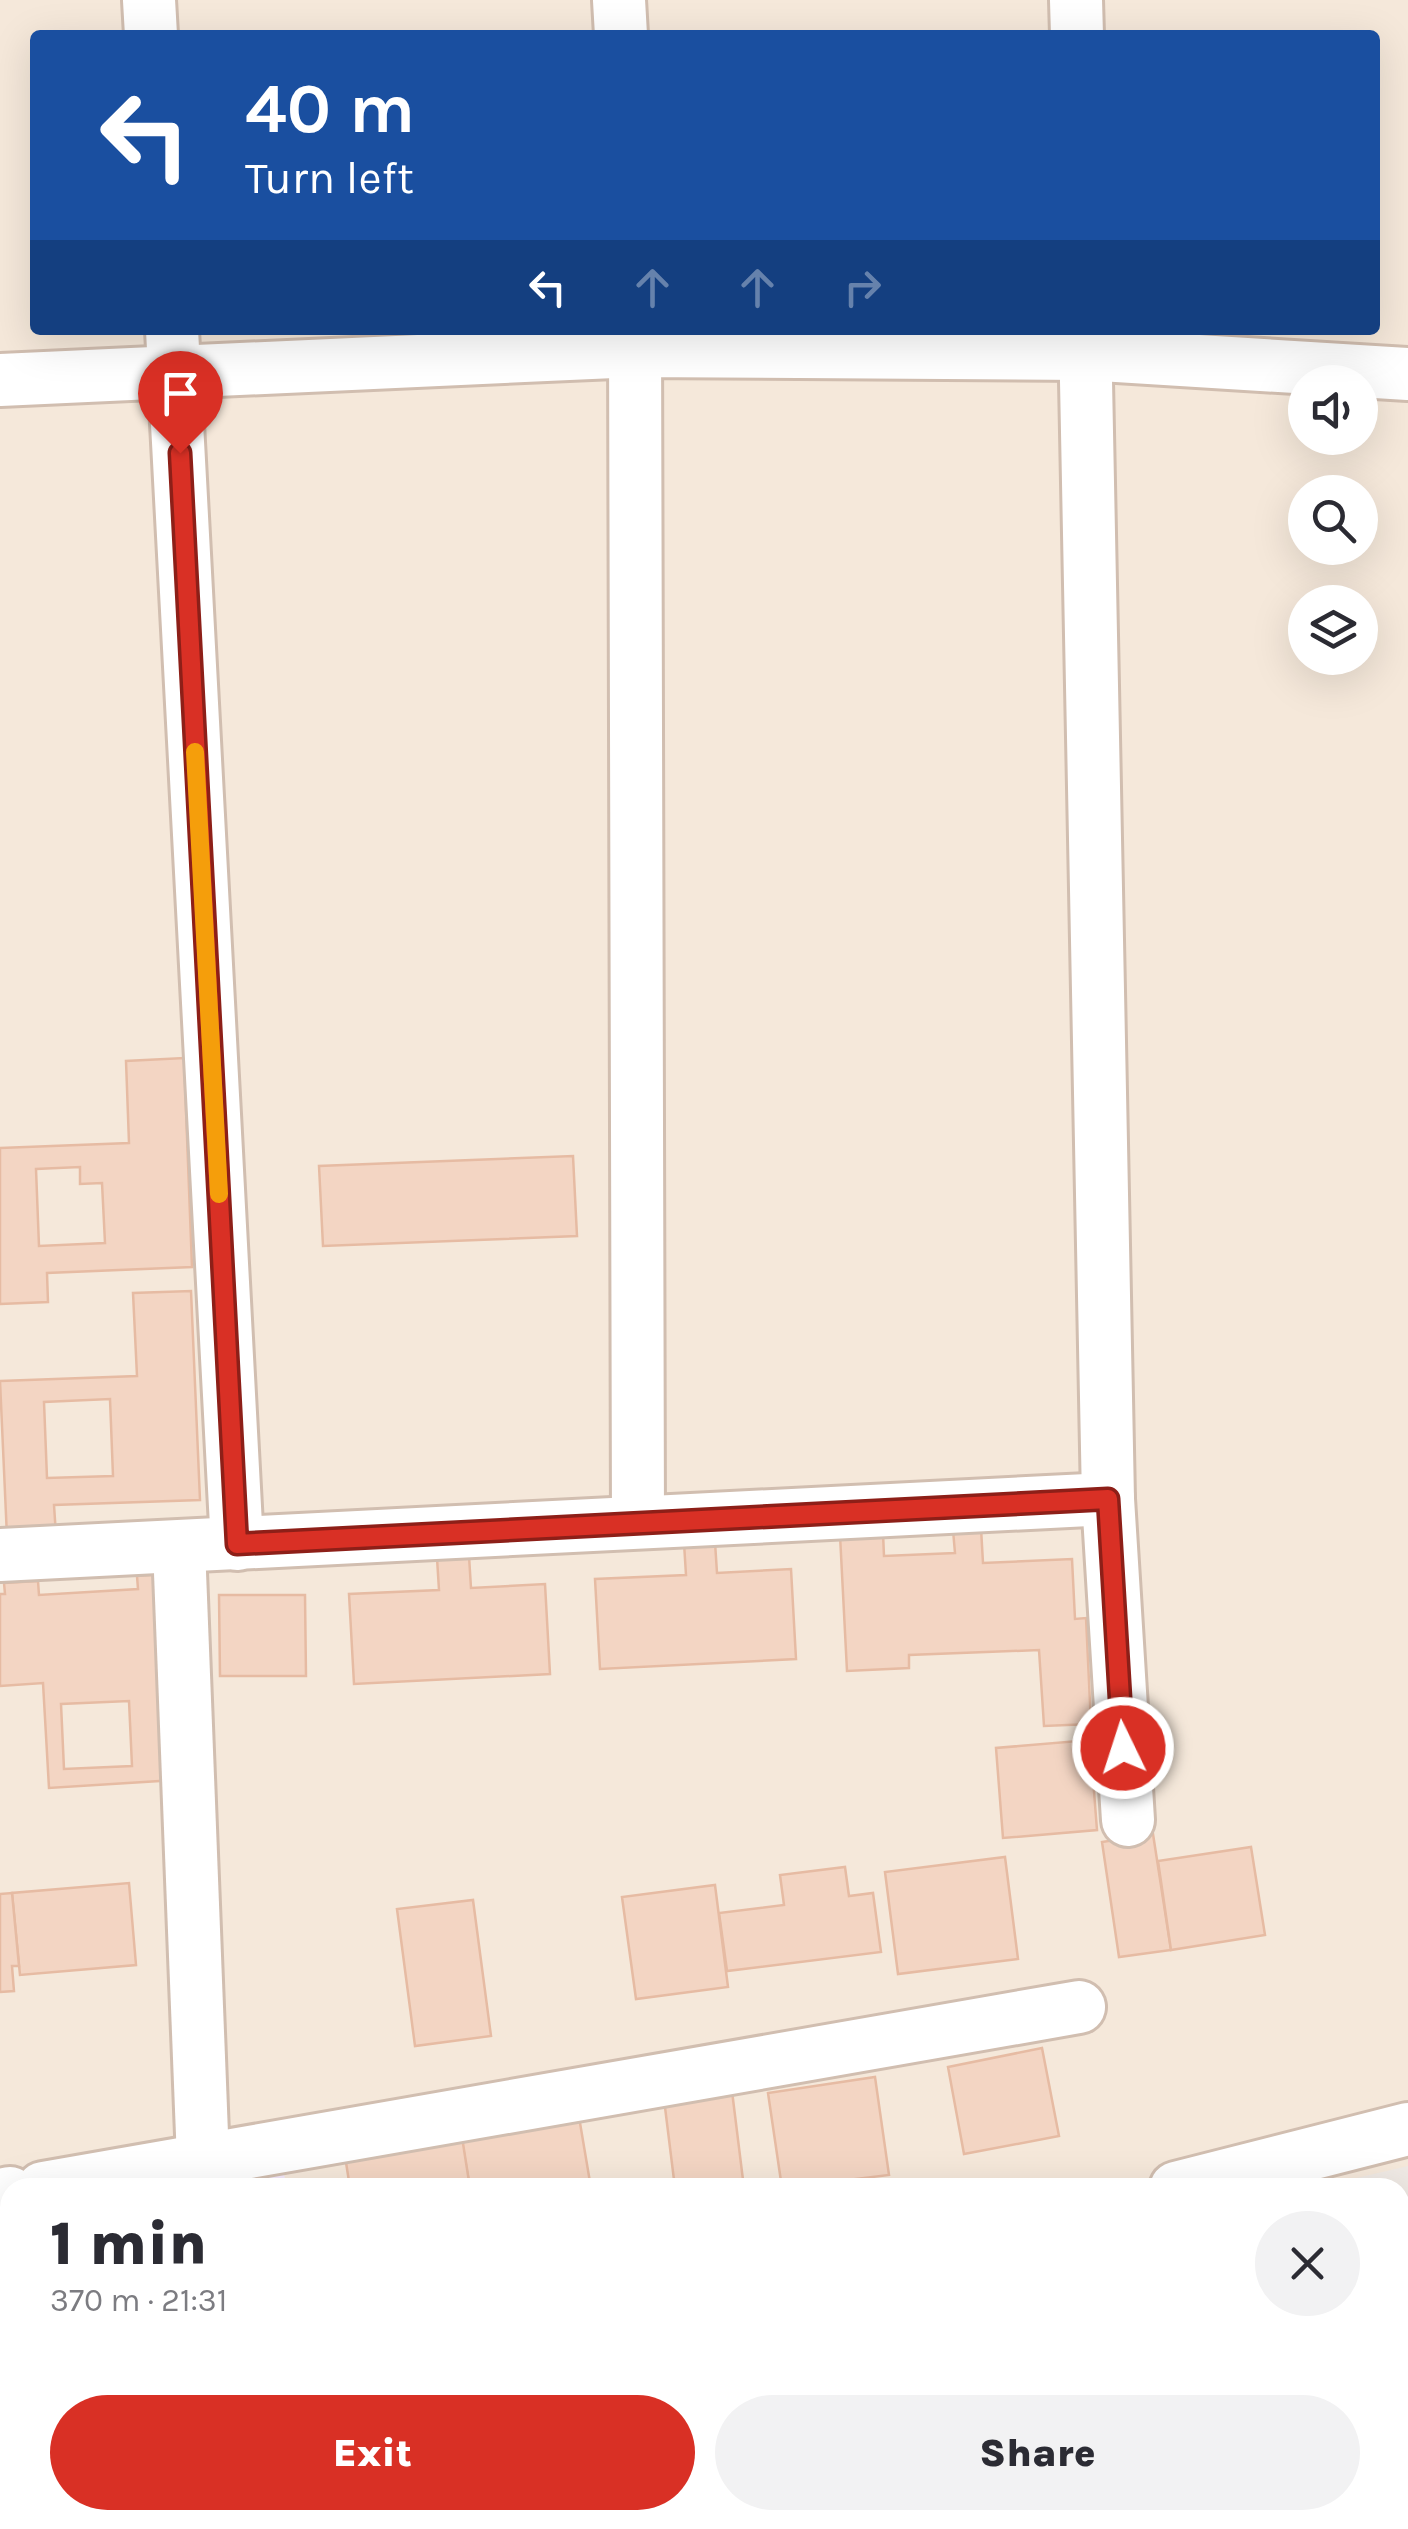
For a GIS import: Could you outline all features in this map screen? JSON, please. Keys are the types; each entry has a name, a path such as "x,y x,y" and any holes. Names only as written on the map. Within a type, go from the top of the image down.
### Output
{"street":[{"path":"149,0 152,30"},
{"path":"619,0 621,30"},
{"path":"1076,0 1077,30"},
{"path":"636,341 638,1522"},
{"path":"0,380 174,352 636,341 1085,342 1408,374"},
{"path":"1085,342 1108,1499 1128,1820"},
{"path":"174,352 237,1544"},
{"path":"0,1556 1108,1499"},
{"path":"179,1547 204,2160"},
{"path":"100,2178 1079,2007"},
{"path":"1215,2178 1408,2129"}],"shaded area":[{"path":"0,0 1408,0 1408,2178 0,2178"},
{"path":"1408,2166 1408,2178 1357,2178"},
{"path":"283,2170 285,2178 248,2178"}],"building":[{"path":"184,1058 192,1267 47,1273 48,1302 0,1304 0,1148 129,1143 126,1061","holes":["80,1167 80,1184 102,1183 105,1243 39,1246 36,1169"]},
{"path":"573,1156 577,1236 323,1246 319,1166"},
{"path":"191,1291 200,1500 54,1505 56,1535 7,1537 0,1381 137,1376 133,1293","holes":["110,1399 113,1476 47,1478 44,1402"]},
{"path":"981,1528 983,1563 1072,1559 1075,1619 1086,1618 1091,1724 1044,1726 1039,1650 909,1655 909,1668 847,1671 840,1535 883,1533 884,1556 955,1553 953,1530"},
{"path":"715,1542 717,1573 791,1569 796,1659 600,1669 595,1579 686,1575 684,1543"},
{"path":"469,1556 471,1588 545,1584 550,1674 354,1684 349,1594 439,1590 437,1558"},
{"path":"164,1574 175,1780 49,1788 43,1683 0,1686 0,1594 5,1594 4,1583 38,1581 39,1595 138,1589 137,1576","holes":["129,1701 132,1766 64,1769 61,1704"]},
{"path":"219,1595 305,1595 306,1676 220,1676"},
{"path":"1090,1740 1097,1830 1003,1838 996,1748"},
{"path":"1153,1834 1171,1950 1119,1957 1102,1842"},
{"path":"1251,1847 1265,1935 1171,1950 1158,1861"},
{"path":"1005,1857 1018,1959 898,1974 885,1872"},
{"path":"845,1867 849,1896 873,1893 881,1952 727,1971 719,1913 784,1905 780,1875"},
{"path":"129,1883 136,1965 20,1975 12,1893"},
{"path":"715,1885 728,1987 636,1999 622,1897"},
{"path":"12,1893 19,1966 12,1966 14,1991 0,1992 0,1894"},
{"path":"473,1900 491,2036 415,2046 397,1909"},
{"path":"1042,2048 1059,2136 964,2154 948,2067"},
{"path":"875,2077 889,2175 781,2178 768,2093"},
{"path":"731,2083 743,2178 674,2178 663,2091"},
{"path":"578,2111 589,2178 468,2178 460,2130"},
{"path":"462,2137 468,2178 348,2178 345,2156"}],"slow traffic":[{"path":"195,752 219,1194"}],"route":[{"path":"180,453 237,1544 1108,1499 1123,1748"}]}
